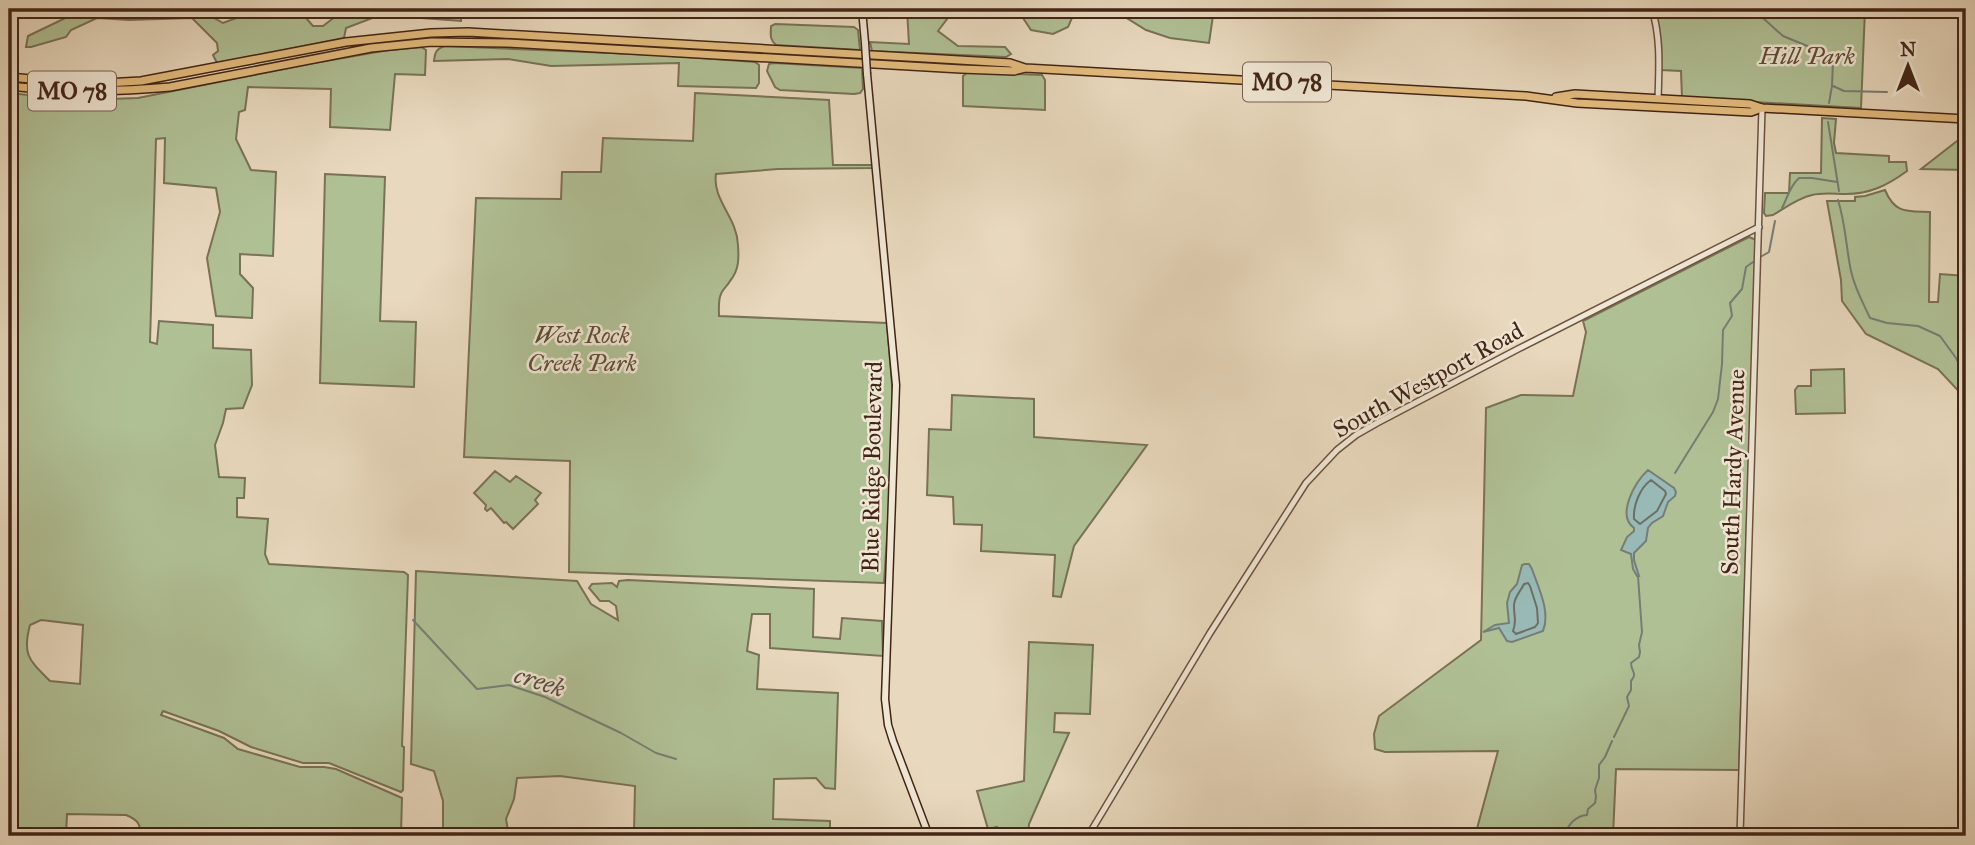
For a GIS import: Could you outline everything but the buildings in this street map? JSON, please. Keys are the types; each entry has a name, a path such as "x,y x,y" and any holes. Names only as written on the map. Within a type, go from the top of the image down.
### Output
{"main road":[{"name":"Blue Ridge Boulevard","path":"862,9 896,385 885,699 892,741 929,836"},
{"name":"MO 78","path":"9,77 87,84 141,81 346,42 468,32 924,62 1014,71 1025,68 1548,98 1577,103 1688,109 1751,112 1762,108"},
{"name":"MO 78","path":"9,86 77,91 170,87 371,48 431,42 924,62"},
{"name":"MO 78","path":"1548,98 1575,94 1966,119"}],"street":[{"path":"1652,9 1660,55 1658,99"},
{"name":"South Hardy Avenue","path":"1740,836 1762,108"},
{"name":"South Westport Road","path":"1088,836 1204,643 1306,484 1337,450 1377,423 1494,361 1759,227"}],"green space":[{"path":"84,9 198,9 223,23 242,16 282,15 283,9 310,9 306,18 313,26 323,26 344,10 445,9 446,12 461,12 461,21 380,15 346,28 344,38 217,63 213,55 218,51 217,43 192,18 97,18 71,30 66,37 26,47 28,36"},
{"path":"907,9 948,9 947,19 938,31 958,46 1005,47 1011,54 1006,57 872,51 870,42 909,44"},
{"path":"1024,9 1075,11 1068,27 1053,34 1031,30 1023,18"},
{"path":"1101,9 1214,9 1209,43 1170,38 1146,30 1120,14"},
{"name":"Hill Park","path":"1654,9 1865,9 1861,108 1682,98 1681,71 1661,70"},
{"path":"771,26 854,27 858,30 860,50 776,45 771,34"},
{"path":"445,46 755,62 759,65 759,83 756,88 678,86 679,63 551,66 508,59 434,61 436,51"},
{"path":"421,47 426,50 425,75 395,74 390,130 330,127 331,89 248,87 245,110 239,112 236,139 251,170 276,172 273,256 240,254 240,274 253,288 252,318 216,316 207,258 220,212 216,188 164,183 165,138 156,139 150,342 157,344 159,321 213,325 213,348 251,350 252,385 243,408 226,409 215,445 219,477 245,478 244,498 237,498 237,517 268,519 265,554 269,564 404,572 408,575 403,790 401,792 329,763 303,763 251,747 219,731 163,711 161,715 224,738 238,749 300,767 336,769 402,798 401,833 388,832 385,836 140,836 138,823 126,815 67,814 66,836 9,836 9,93 79,100 138,98 389,50","holes":["41,620 83,625 80,684 50,681 29,656 27,643 30,625"]},
{"path":"769,64 862,68 863,89 854,94 780,90 775,87 767,71"},
{"path":"968,72 1042,75 1045,80 1045,110 963,106 963,76"},
{"name":"West Rock Creek Park","path":"695,93 829,100 833,165 873,165 873,168 778,169 716,174 721,201 737,235 738,255 735,273 720,296 719,316 887,323 893,397 896,398 884,583 569,572 570,461 464,457 476,198 561,199 562,172 601,172 603,138 693,141"},
{"path":"1822,118 1836,119 1836,153 1889,156 1889,162 1906,162 1907,171 1871,190 1855,194 1812,195 1766,216 1765,193 1789,193 1790,173 1821,173"},
{"path":"1966,134 1966,170 1921,169"},
{"path":"325,174 385,177 380,321 416,322 414,387 320,383"},
{"path":"1885,190 1893,203 1903,210 1930,212 1929,302 1938,302 1940,274 1966,276 1966,399 1938,369 1866,334 1842,301 1841,280 1827,201 1855,201 1855,197"},
{"path":"1749,237 1756,240 1739,770 1616,769 1613,836 1475,836 1498,751 1385,752 1375,749 1374,734 1379,716 1481,640 1486,408 1521,395 1573,396 1586,332 1583,321"},
{"path":"1844,369 1845,413 1796,414 1795,390 1798,386 1811,386 1811,370"},
{"path":"952,395 1034,399 1034,437 1147,445 1074,546 1061,597 1053,596 1055,555 981,551 982,525 954,524 953,497 927,495 929,429 951,430"},
{"path":"495,471 510,482 516,476 541,493 535,500 538,504 513,529 491,508 487,511 486,505 474,493"},
{"path":"416,571 577,581 591,604 618,620 616,606 609,601 600,601 589,588 592,584 612,583 617,587 619,581 628,580 814,589 813,637 840,639 842,618 882,621 883,656 770,648 770,614 752,614 747,651 759,655 757,689 838,693 835,789 825,788 816,778 774,779 773,819 830,821 830,836 641,836 634,831 635,786 560,776 517,778 514,799 506,819 509,836 443,836 443,801 434,771 411,764"},
{"path":"1029,642 1093,645 1090,714 1055,713 1054,732 1069,733 1029,824 1028,836 1000,836 997,827 988,829 977,791 1024,781"}],"water":[{"path":"1648,470 1676,492 1668,502 1663,516 1648,528 1646,541 1634,553 1637,576 1631,554 1621,550 1627,537 1634,531 1627,515 1629,499"},
{"path":"1529,564 1532,569 1543,600 1546,616 1543,631 1512,642 1507,641 1499,628 1483,632 1495,625 1509,623 1507,603 1510,592 1517,584 1522,565"}],"waterway":[{"path":"1753,9 1783,36 1833,60 1829,103"},
{"path":"1833,86 1844,91 1887,92"},
{"path":"1828,122 1839,191"},
{"path":"1782,208 1799,178 1837,182"},
{"path":"1838,200 1851,273 1870,318 1887,323 1918,326 1940,336 1966,377"},
{"path":"1762,256 1769,252 1775,221"},
{"path":"1675,473 1713,412 1718,399 1723,330 1732,316 1730,303 1742,289 1746,267 1753,262"},
{"path":"1614,737 1629,706 1627,697 1634,674 1631,663 1639,657 1640,652 1642,632 1638,576"},
{"name":"creek","path":"413,620 477,689 509,685 545,697 656,753 676,759"},
{"path":"1564,836 1572,822 1587,815 1588,809 1595,803 1599,765 1612,741"}]}
